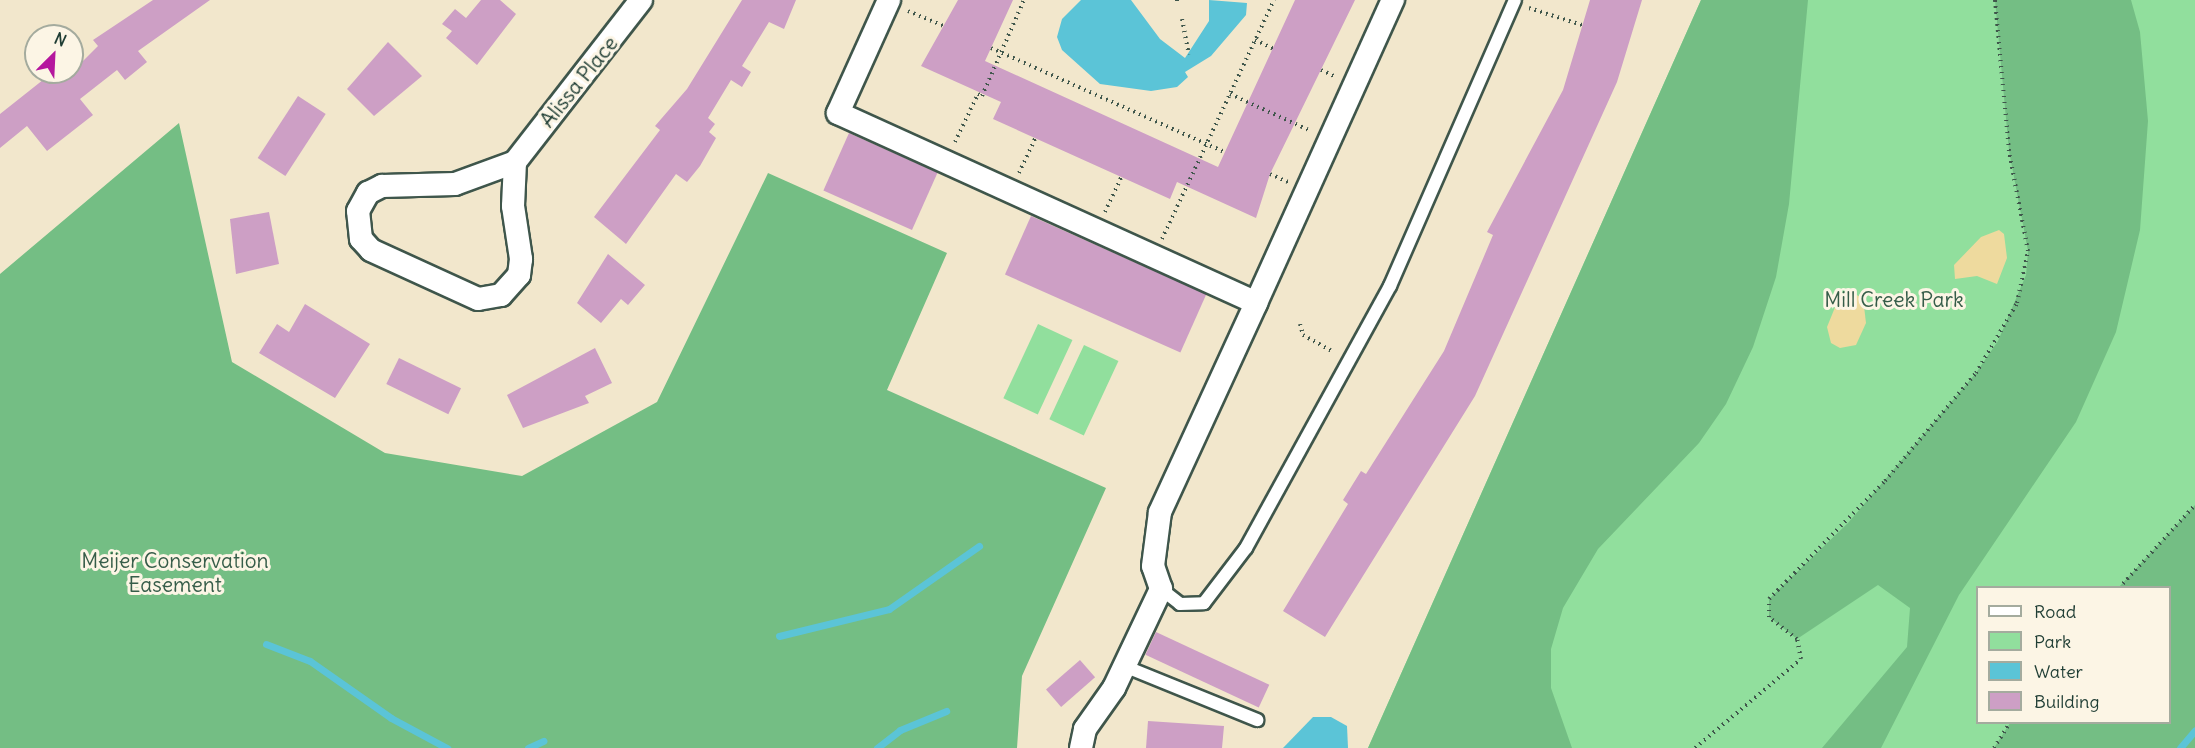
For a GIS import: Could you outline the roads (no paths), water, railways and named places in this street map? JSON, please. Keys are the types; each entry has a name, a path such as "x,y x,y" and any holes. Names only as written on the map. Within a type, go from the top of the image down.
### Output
{"street":[{"name":"Alissa Place","path":"515,162 641,0"},
{"path":"1082,748 1085,729 1124,666 1161,589 1153,566 1160,512 1393,0"},
{"path":"889,1 838,113 1256,303"},
{"path":"515,162 513,206 521,259 519,275 501,295 478,299 371,250 361,238 358,211 368,194 382,186 455,184 515,162"}],"lane":[{"path":"1161,589 1180,604 1204,603 1225,582 1352,362 1515,2"},
{"path":"1124,666 1257,720"}],"water":[{"path":"1081,0 1131,0 1160,39 1185,58 1209,21 1209,0 1247,3 1246,15 1211,56 1185,72 1188,77 1177,87 1151,91 1100,84 1062,50 1057,37 1062,19"},
{"path":"1313,717 1331,717 1347,726 1348,748 1283,748"}],"waterway":[{"path":"779,636 889,609 979,546"},
{"path":"266,644 310,661 391,718 447,748"},
{"path":"877,748 900,730 946,711"},
{"path":"2180,748 2195,730"},
{"path":"528,748 543,741"}],"park label":[{"name":"Mill Creek Park","path":"1894,300"},
{"name":"Meijer Conservation Easement","path":"175,573"}]}
